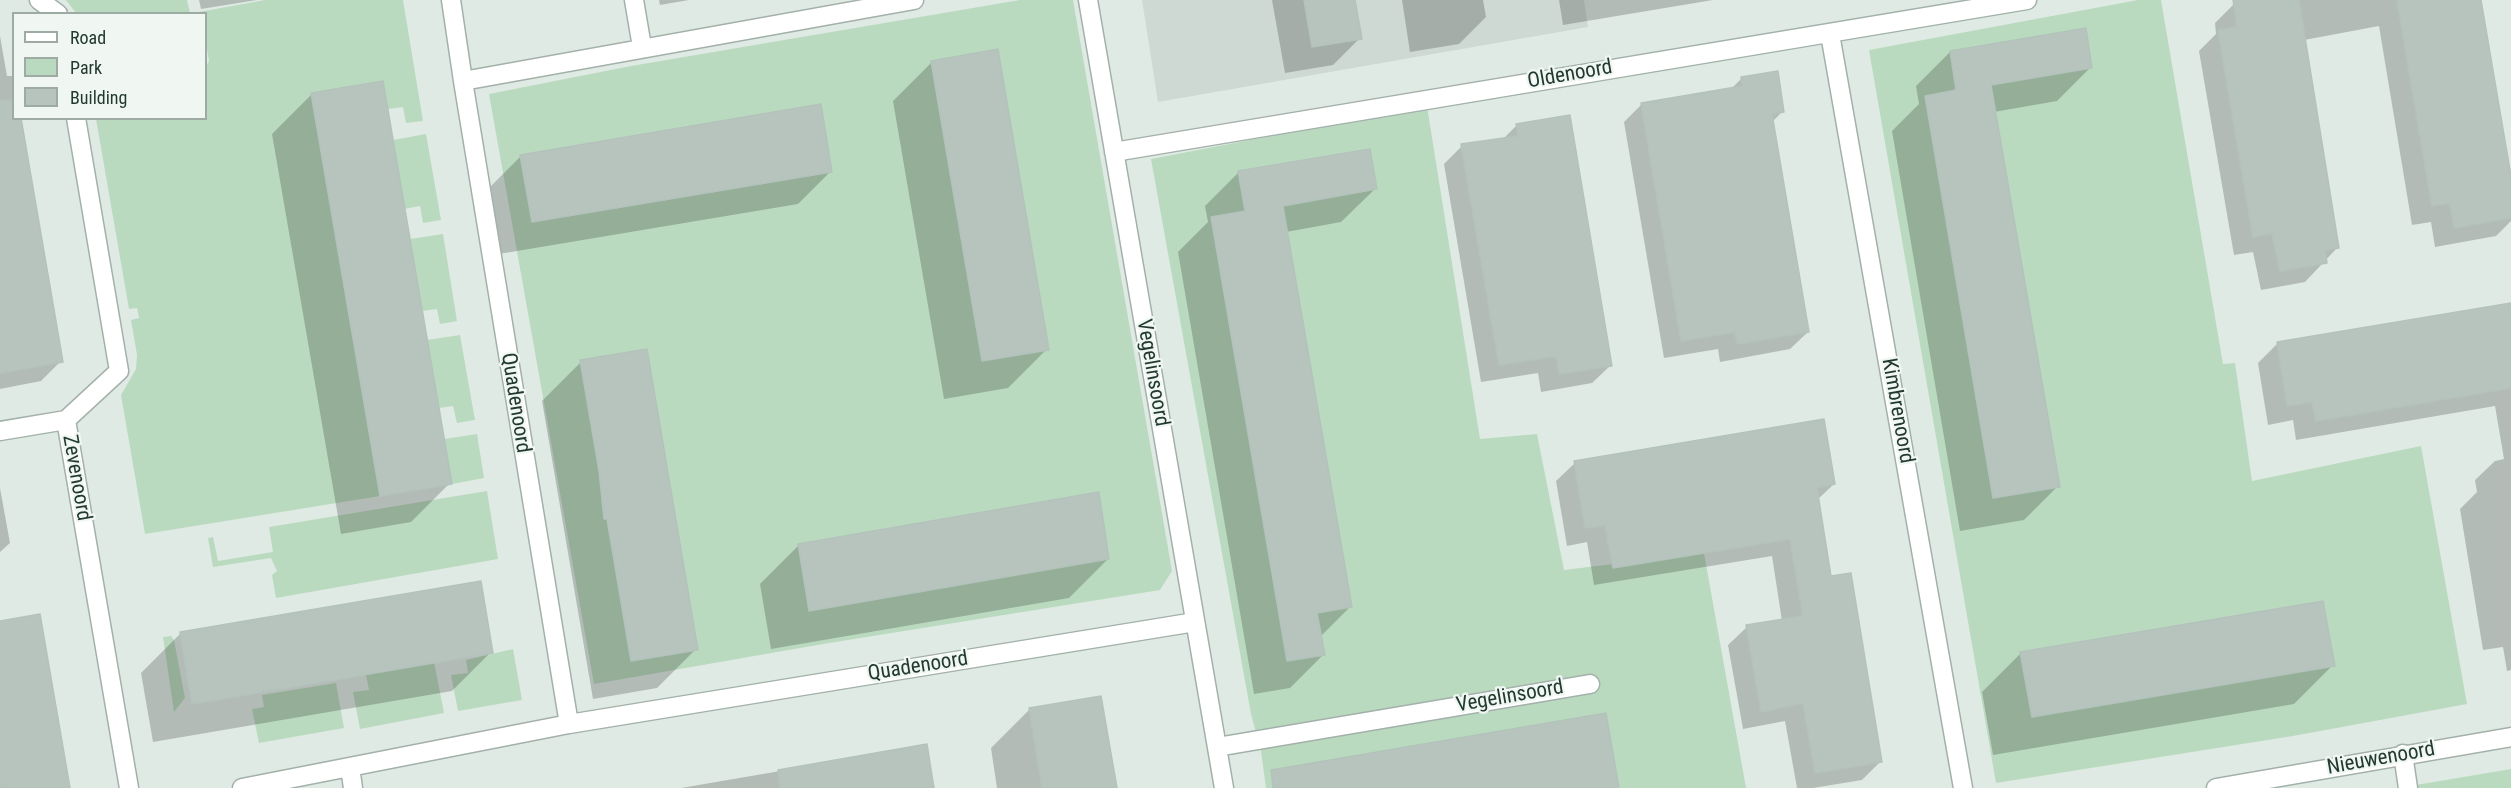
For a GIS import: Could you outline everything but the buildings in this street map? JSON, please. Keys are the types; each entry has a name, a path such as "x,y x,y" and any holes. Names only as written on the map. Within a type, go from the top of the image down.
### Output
{"street":[{"path":"39,0 55,12"},
{"name":"Quadenoord","path":"451,0 569,724"},
{"path":"634,0 642,47"},
{"path":"463,81 642,47 914,0"},
{"name":"Vegelinsoord","path":"1088,0 1224,788"},
{"name":"Oldenoord","path":"1114,152 2027,0"},
{"name":"Kimbrenoord","path":"1830,34 1963,788"},
{"name":"Zevenoord","path":"76,120 119,371 66,420 129,788"},
{"path":"0,431 66,420"},
{"name":"Quadenoord","path":"242,788 569,724 1195,621"},
{"name":"Vegelinsoord","path":"1217,747 1590,684"},
{"name":"Nieuwenoord","path":"2219,788 2403,754 2511,737"},
{"path":"2403,754 2408,788"},
{"path":"350,767 353,788"}],"shaded area":[{"path":"1142,0 1584,0 1588,27 1158,102"}],"green space":[{"path":"66,0 187,0 190,12 75,12"},
{"path":"265,0 403,0 423,121 406,123 403,107 388,109 382,81 311,94 380,496 145,534 121,395 136,369 137,355 131,320 139,318 137,308 129,309 96,120 207,120 207,64 209,61 207,12 199,12"},
{"path":"1020,0 1073,0 1172,571 1160,590 823,644 594,684 489,94 631,66"},
{"path":"2138,0 2161,0 2223,364 2235,363 2252,481 2421,446 2467,704 2293,736 1996,783 1869,50"},
{"path":"1427,106 1480,439 1537,434 1564,570 1704,553 1746,788 1266,788 1151,159"},
{"path":"426,134 441,220 423,223 420,206 404,209 393,140"},
{"path":"443,234 457,321 440,324 437,309 422,311 410,239"},
{"path":"460,335 475,420 457,423 453,406 439,408 427,340"},
{"path":"477,434 484,478 452,484 444,439"},
{"path":"487,491 498,559 276,598 272,575 277,571 271,558 213,567 208,538 213,537 218,561 273,552 269,527"},
{"path":"171,636 174,640 185,698 174,712 163,637"},
{"path":"513,649 522,700 458,711 451,675 468,673 466,660"},
{"path":"434,662 444,713 360,729 353,692 369,690 366,675"},
{"path":"336,683 344,728 259,743 252,709 264,707 262,695"},
{"path":"2511,769 2511,788 2398,788"}]}
